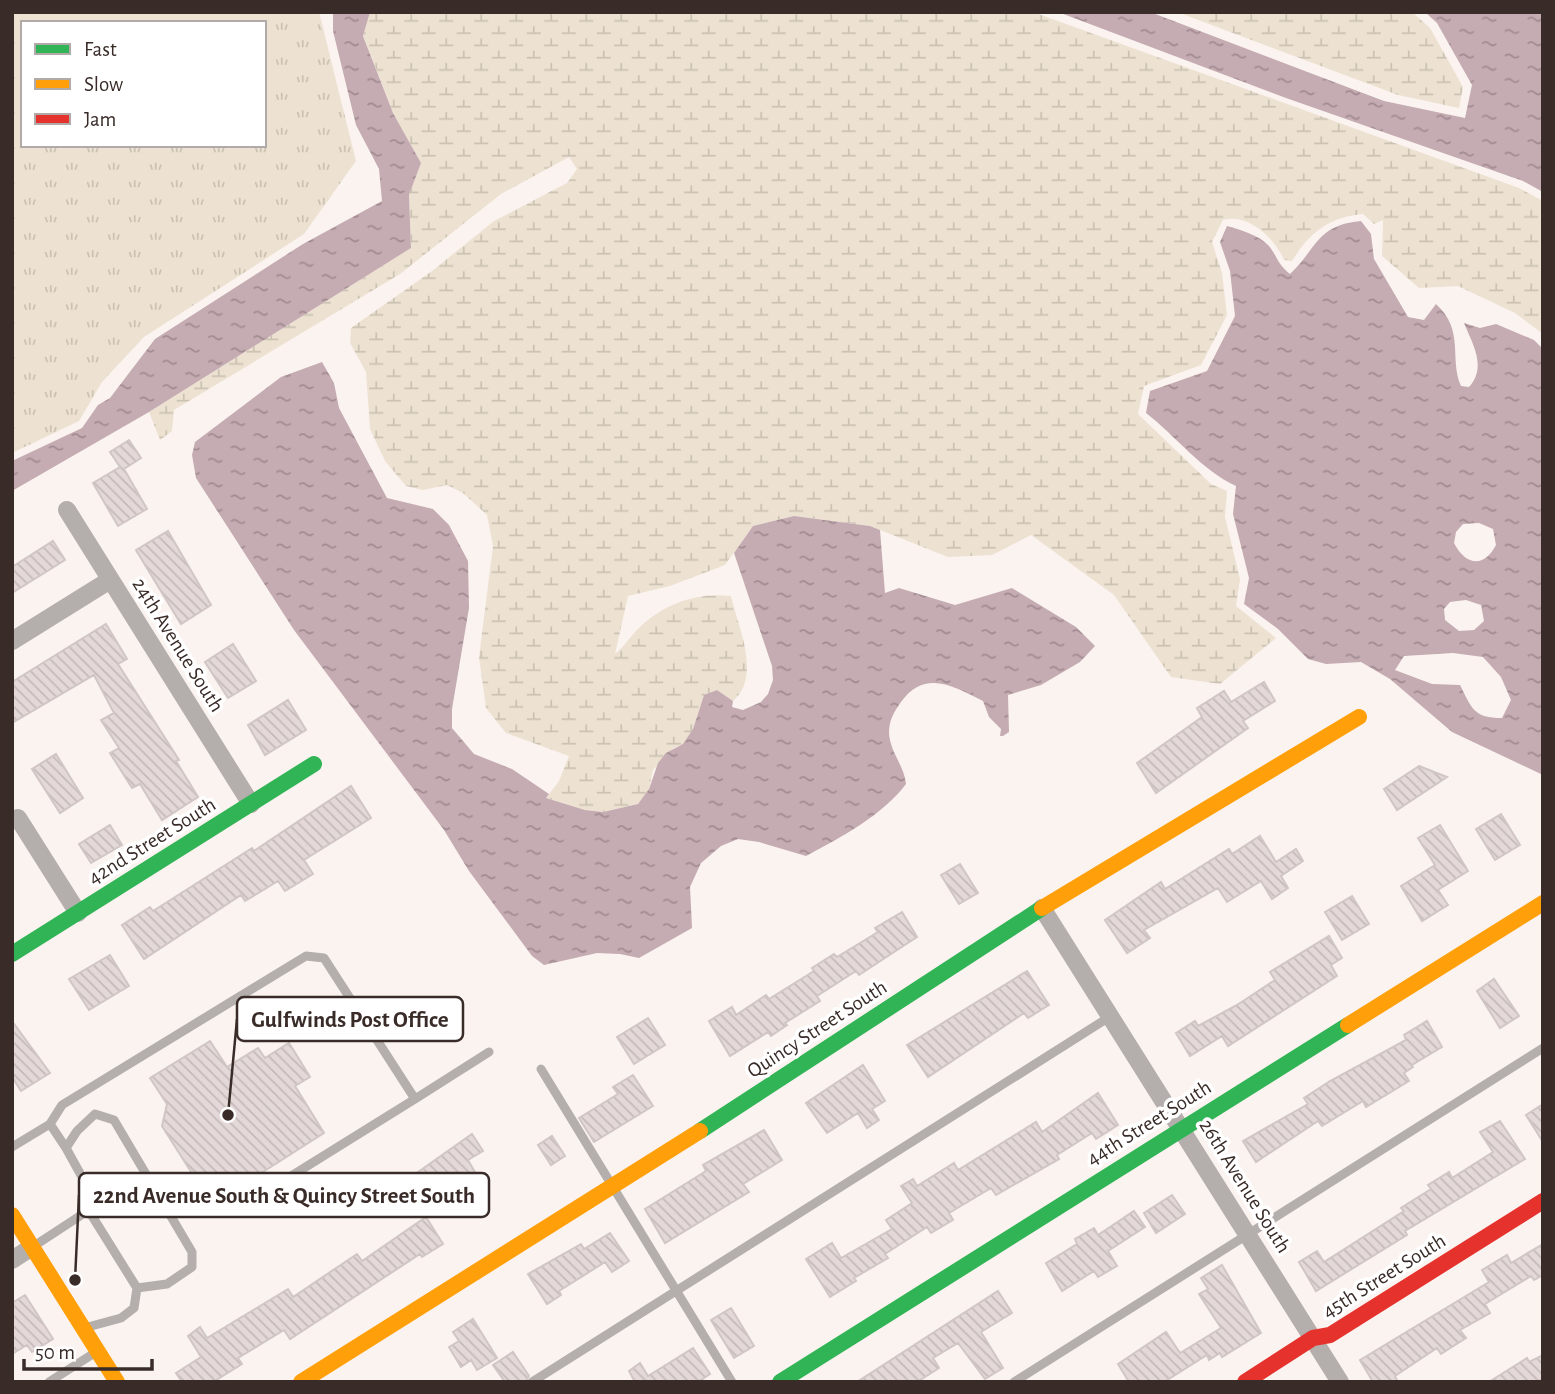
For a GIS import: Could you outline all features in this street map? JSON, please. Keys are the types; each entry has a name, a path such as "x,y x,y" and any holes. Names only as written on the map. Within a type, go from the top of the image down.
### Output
{"street":[{"name":"24th Avenue South","path":"67,510 251,804"},
{"path":"12,641 110,580"},
{"name":"Quincy Street South","path":"302,1382 613,1187 1042,908 1359,718"},
{"name":"42nd Street South","path":"12,954 314,764"},
{"path":"18,818 78,913"},
{"name":"44th Street South","path":"780,1382 1182,1127 1543,903"},
{"name":"26th Avenue South","path":"1042,908 1340,1382"},
{"name":"45th Street South","path":"1245,1382 1313,1338 1330,1335 1543,1201"},
{"path":"12,1215 117,1382"},
{"path":"12,1260 32,1247"}],"lane":[{"path":"12,1147 50,1124 62,1105 306,956 324,958 415,1099"},
{"path":"532,1382 1111,1016"},
{"path":"1014,1382 1543,1048"},
{"path":"243,1206 489,1052"},
{"path":"541,1069 732,1382"},
{"path":"66,1148 77,1130 94,1114 114,1120 192,1252 192,1267 167,1284 137,1288"},
{"path":"50,1124 87,1186 84,1203 137,1288 134,1308 121,1318 83,1328"},
{"path":"32,1247 89,1210"},
{"path":"49,1382 98,1351"}],"green space":[{"path":"12,12 319,12 356,161 304,234 144,337 102,382 79,421 12,453"},
{"path":"370,12 1033,12 1519,188 1543,201 1543,334 1515,313 1458,286 1419,288 1382,256 1383,220 1374,224 1363,214 1330,223 1313,234 1292,261 1284,260 1268,236 1251,224 1242,220 1223,220 1212,242 1222,273 1227,315 1201,365 1144,386 1138,414 1211,484 1227,491 1225,517 1240,579 1236,606 1276,638 1220,684 1171,677 1114,595 1031,535 992,555 948,557 870,526 794,516 753,526 725,565 670,586 628,596 615,654 641,626 672,605 707,596 731,596 747,665 742,691 733,701 717,690 704,695 693,729 684,744 674,748 653,770 649,789 638,804 603,812 585,810 546,798 559,781 569,756 506,733 486,708 479,657 493,546 487,515 463,493 447,485 423,490 406,486 385,461 370,429 366,372 350,343 351,328 432,271 494,221 567,183 577,169 569,157 501,194 400,274 174,410 172,431 160,440 149,412 411,248 409,195 421,163 393,113 363,35"},
{"path":"1177,12 1412,12 1430,28 1463,87 1459,108 1398,95"}],"water":[{"path":"333,12 370,12 363,36 393,113 421,163 409,195 411,248 149,412 12,491 12,461 82,428 98,405 110,398 155,339 303,244 382,201 379,169 356,125 333,31"},
{"path":"1058,12 1150,12 1384,101 1465,118 1472,85 1437,23 1425,12 1543,12 1543,192 1523,181 1286,98"},
{"path":"1361,221 1371,234 1374,259 1408,317 1424,320 1436,304 1445,314 1453,334 1461,386 1469,387 1478,364 1464,323 1480,328 1496,324 1534,340 1543,349 1543,775 1452,732 1390,679 1361,662 1326,664 1308,659 1278,629 1244,604 1249,578 1233,514 1236,486 1211,471 1146,413 1150,391 1207,371 1235,316 1230,271 1220,242 1227,226 1250,233 1265,242 1290,274 1326,233 1346,223","holes":["1479,523 1493,529 1496,545 1481,561 1469,560 1454,543 1456,532 1463,524","1466,600 1481,605 1484,621 1474,630 1459,631 1445,620 1444,609 1450,602","1453,653 1483,657 1501,677 1511,700 1502,718 1480,714 1460,685 1432,684 1395,670 1404,656"]},
{"path":"322,362 334,383 339,408 387,498 433,509 449,525 468,561 469,608 452,709 452,728 474,754 512,769 549,794 546,798 585,810 603,812 638,804 649,789 658,763 666,753 683,744 693,729 704,695 717,690 733,701 732,707 743,710 761,702 768,694 773,680 772,666 734,553 753,526 794,516 870,526 880,530 885,593 899,588 955,605 1012,588 1076,627 1095,646 1080,662 1041,685 1008,695 1009,732 1003,736 1000,736 1001,729 989,717 983,701 950,686 930,683 920,686 901,702 892,716 889,728 890,740 906,784 873,816 806,856 759,842 738,839 721,846 701,863 690,887 692,928 639,958 597,953 544,965 532,956 469,871 444,830 294,630 196,478 192,455 195,442 281,377"}],"building":[{"path":"129,440 141,458 124,469 147,509 118,526 93,483 120,467 110,452"},
{"path":"168,531 211,605 181,624 136,550"},
{"path":"53,541 65,560 12,593 12,567"},
{"path":"106,624 127,659 118,664 179,760 176,761 198,797 162,820 140,784 132,788 110,753 119,748 101,720 114,713 94,675 12,723 12,682"},
{"path":"233,644 256,681 228,698 205,662"},
{"path":"1264,682 1275,701 1243,721 1248,728 1156,793 1137,763 1202,717 1197,708 1224,691 1231,702"},
{"path":"288,700 306,730 265,755 248,725"},
{"path":"56,754 83,798 60,813 32,769"},
{"path":"1419,766 1447,777 1397,810 1384,789"},
{"path":"351,786 371,818 304,860 313,874 285,891 278,881 245,901 241,895 144,959 122,925 150,907 153,911 252,848 254,851"},
{"path":"1501,814 1520,845 1495,860 1476,829"},
{"path":"110,825 122,845 91,863 79,844"},
{"path":"1440,825 1468,871 1438,890 1448,905 1422,921 1401,886 1435,865 1418,838"},
{"path":"1260,836 1276,862 1296,849 1303,861 1281,876 1288,888 1272,899 1261,881 1227,902 1218,888 1144,930 1150,938 1127,953 1105,920 1161,882 1165,889 1229,849 1232,854"},
{"path":"960,864 978,893 959,904 941,875"},
{"path":"1352,896 1369,924 1342,940 1325,912"},
{"path":"902,912 917,937 859,975 856,971 817,996 820,1001 785,1023 787,1025 771,1036 768,1032 730,1056 709,1021 732,1007 736,1015 766,995 769,999 814,971 812,968 834,954 837,957 878,932 875,928"},
{"path":"1329,936 1342,958 1331,965 1337,976 1228,1046 1222,1036 1190,1056 1176,1033 1195,1021 1198,1026 1237,1005 1275,980 1270,972"},
{"path":"110,955 129,986 89,1010 69,979"},
{"path":"1027,971 1049,1005 1028,1018 1024,1013 928,1077 907,1045"},
{"path":"1494,979 1519,1016 1500,1028 1477,991"},
{"path":"648,1018 665,1045 634,1064 617,1037"},
{"path":"12,1021 50,1073 21,1091 12,1077"},
{"path":"1427,1021 1442,1047 1404,1073 1409,1081 1366,1107 1363,1101 1322,1126 1318,1121 1256,1162 1243,1141 1308,1104 1304,1098 1406,1040 1404,1035"},
{"path":"210,1041 227,1067 258,1048 265,1058 289,1043 310,1077 295,1086 324,1133 233,1191 223,1183 205,1194 162,1126 167,1104 150,1078"},
{"path":"863,1065 885,1101 872,1109 879,1120 867,1128 858,1113 827,1133 806,1103"},
{"path":"633,1075 653,1106 594,1142 579,1118 618,1094 613,1087"},
{"path":"1098,1093 1118,1125 1096,1139 1092,1133 1057,1155 1059,1159 996,1195 991,1188 949,1213 953,1220 931,1233 927,1227 885,1254 888,1258 854,1278 856,1281 830,1297 806,1259 832,1243 841,1258 892,1229 886,1220 912,1203 901,1186 913,1179 917,1186 954,1163 958,1170 1036,1122 1042,1132"},
{"path":"1543,1104 1543,1142 1526,1115"},
{"path":"1500,1121 1525,1159 1405,1231 1407,1235 1316,1291 1299,1262 1317,1251 1324,1262 1404,1211 1401,1208 1431,1189 1428,1185 1449,1172 1452,1178 1493,1152 1480,1132"},
{"path":"764,1130 782,1160 743,1184 749,1192 665,1243 645,1209 706,1171 703,1165"},
{"path":"472,1134 483,1151 468,1160 480,1181 465,1190 460,1183 427,1204 411,1177"},
{"path":"552,1136 565,1156 551,1165 538,1145"},
{"path":"1172,1195 1185,1214 1156,1233 1144,1213"},
{"path":"1134,1211 1145,1227 1108,1251 1117,1266 1098,1277 1094,1271 1062,1291 1046,1263 1077,1244 1075,1239 1094,1228 1098,1235"},
{"path":"426,1217 443,1244 422,1257 420,1254 290,1339 284,1330 238,1358 242,1364 213,1382 182,1382 176,1373 201,1357 188,1336 200,1327 207,1338 288,1289 293,1297 357,1254 362,1261"},
{"path":"610,1233 629,1261 612,1272 605,1262 559,1291 561,1295 547,1304 528,1274 581,1244 584,1249"},
{"path":"1543,1244 1543,1275 1534,1280 1531,1276 1485,1304 1490,1313 1460,1330 1466,1338 1441,1354 1437,1348 1395,1376 1398,1382 1373,1382 1360,1360 1489,1282 1482,1270 1507,1255 1511,1263"},
{"path":"1222,1265 1261,1333 1222,1357 1220,1353 1209,1360 1207,1355 1164,1382 1129,1382 1118,1364 1166,1332 1180,1353 1221,1328 1199,1294 1208,1289 1201,1278"},
{"path":"998,1291 1012,1313 981,1332 1003,1368 985,1379 958,1343 933,1358 939,1368 917,1382 857,1382"},
{"path":"25,1295 53,1339 32,1352 27,1345 12,1354 12,1303"},
{"path":"731,1308 754,1346 734,1358 711,1320"},
{"path":"473,1319 497,1358 477,1370 471,1360 461,1367 449,1347 459,1341 453,1332"},
{"path":"693,1348 710,1374 698,1382 635,1382 629,1371 640,1363 648,1376"},
{"path":"513,1352 529,1376 525,1382 505,1382 493,1365"},
{"path":"1543,1355 1543,1378 1537,1382 1489,1382 1527,1358 1529,1362"}],"traffic: fast":[{"path":"12,954 314,764"},
{"path":"700,1131 1042,908"},
{"path":"780,1382 1348,1025"}],"traffic: slow":[{"path":"1042,908 1359,717"},
{"path":"1348,1025 1543,903"},
{"path":"301,1382 700,1131"},
{"path":"12,1215 117,1382"}],"traffic: jam":[{"path":"1245,1382 1313,1338 1330,1335 1543,1201"}],"place":[{"name":"Gulfwinds Post Office","path":"228,1115"},
{"name":"22nd Avenue South & Quincy Street South","path":"75,1280"}]}
